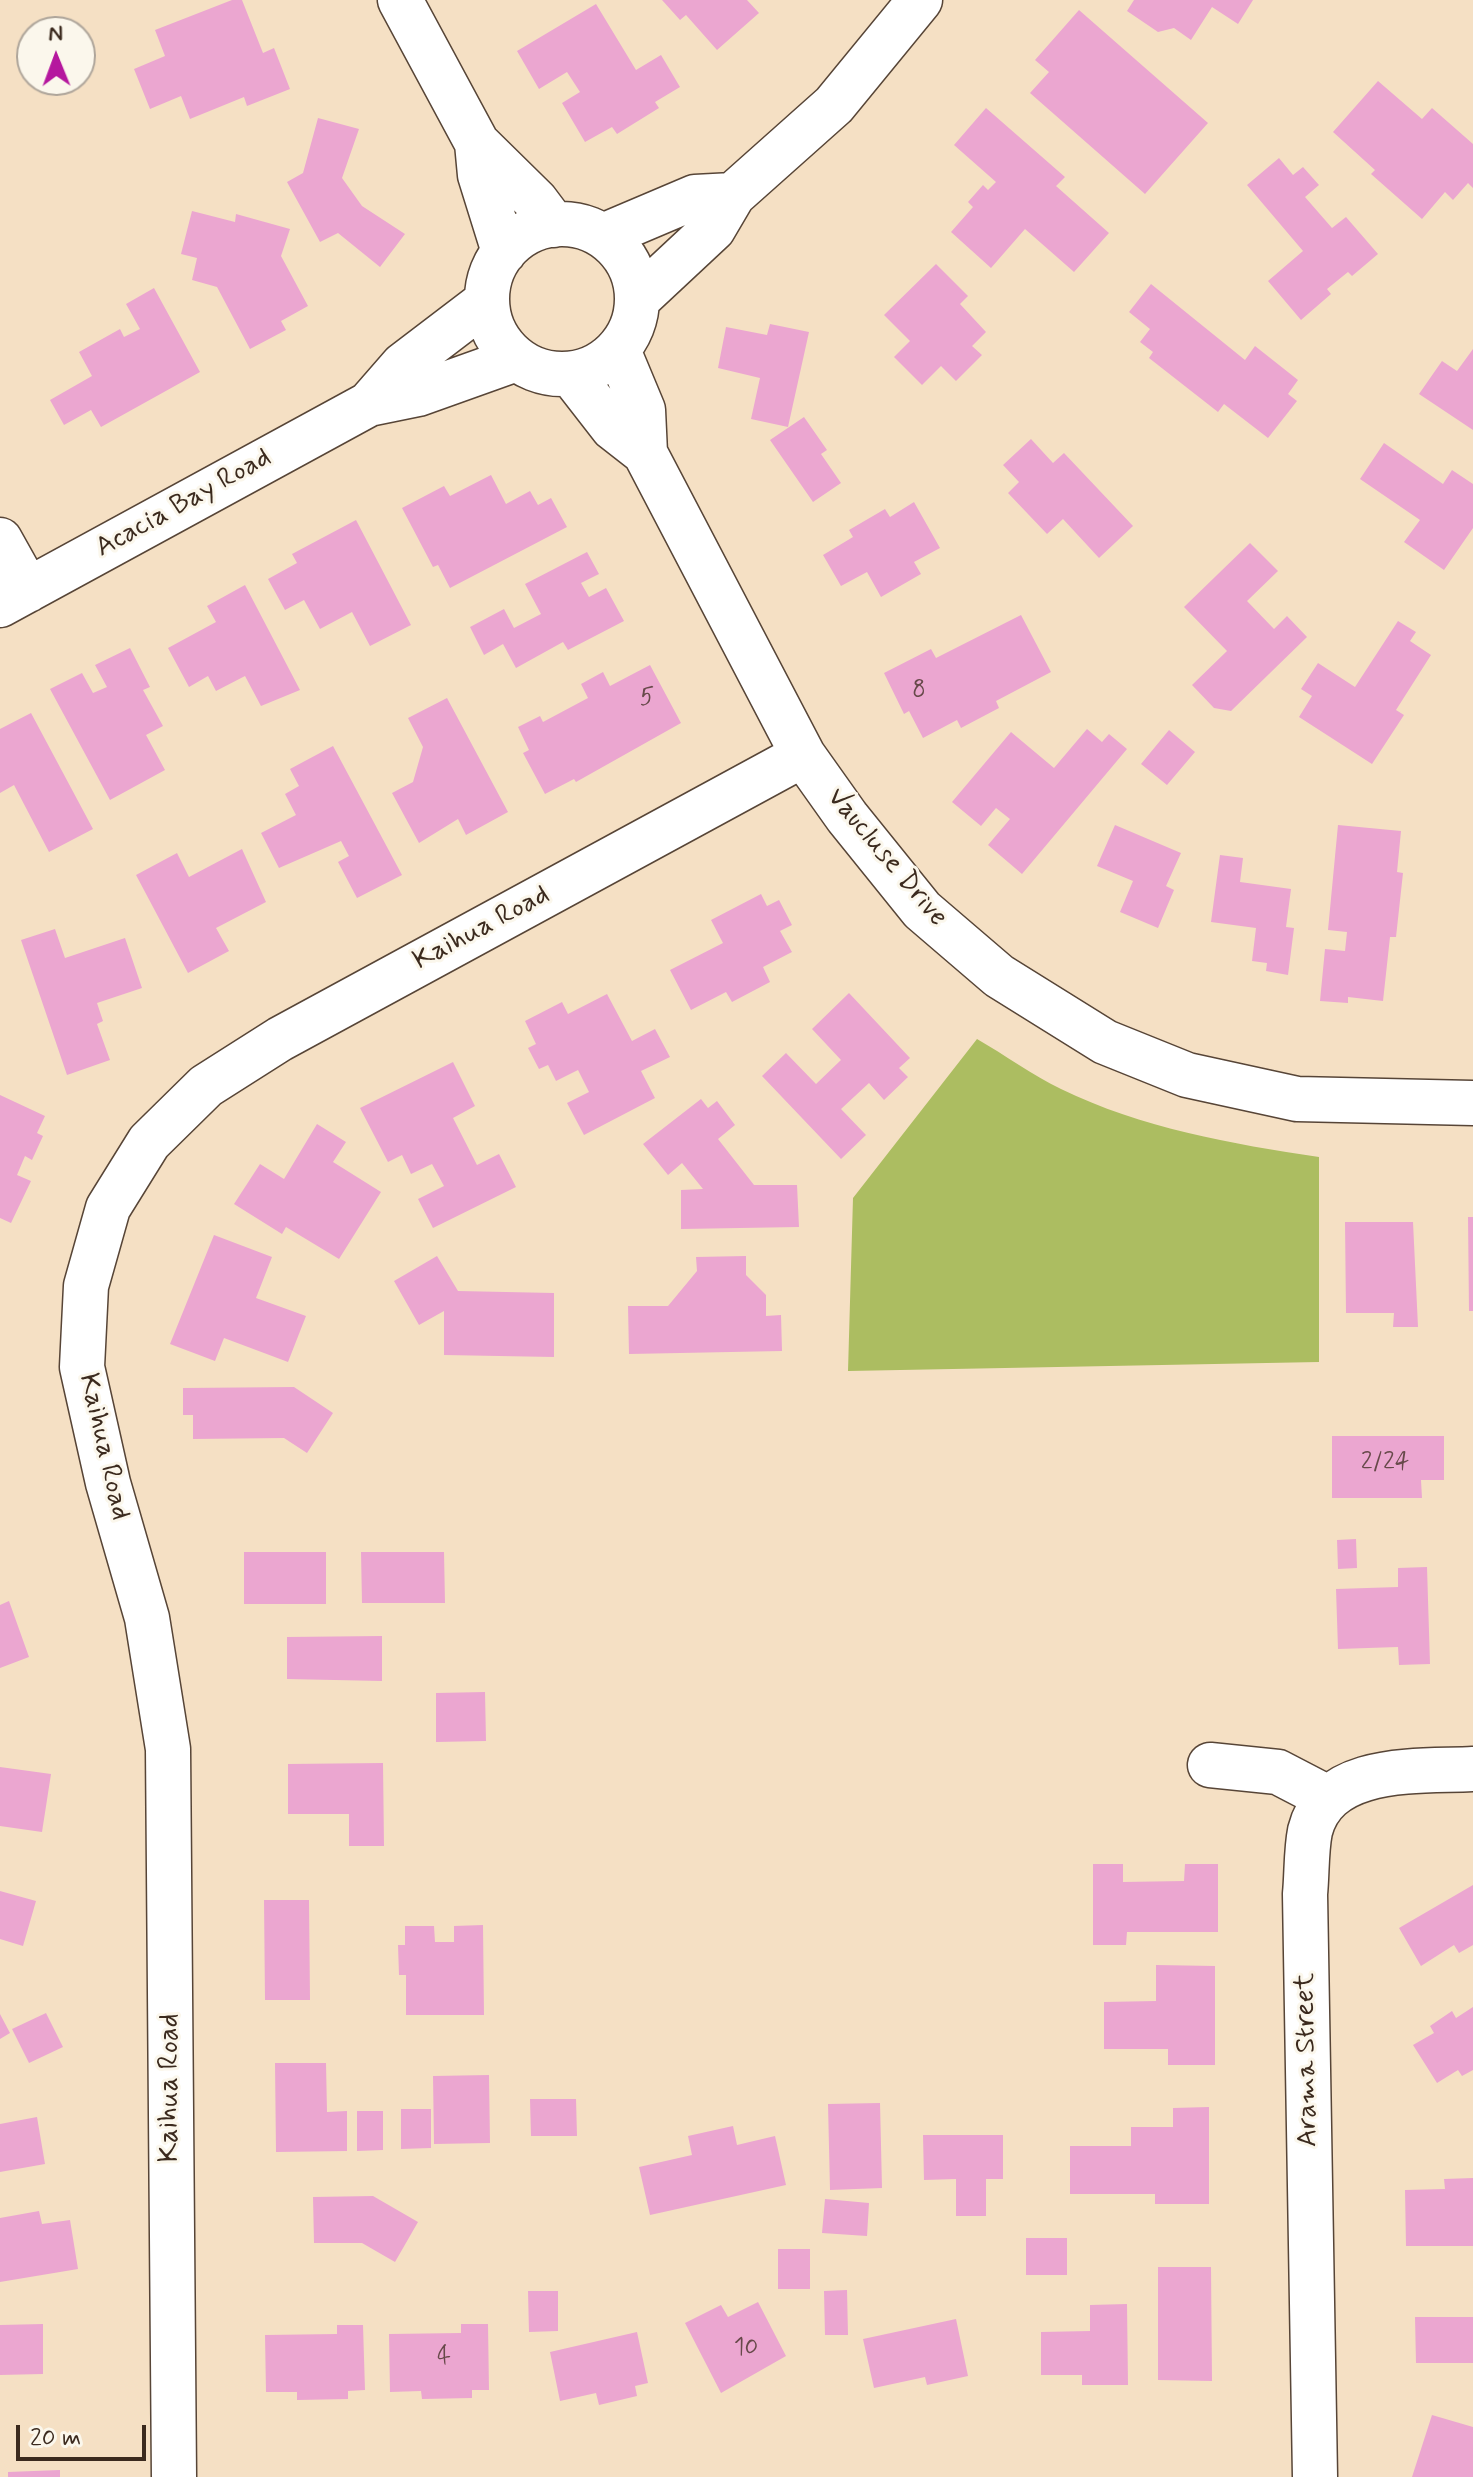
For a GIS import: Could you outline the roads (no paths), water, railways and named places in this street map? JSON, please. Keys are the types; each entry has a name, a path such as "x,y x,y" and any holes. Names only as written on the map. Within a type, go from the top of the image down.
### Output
{"street":[{"path":"400,0 477,143 536,201 554,225"},
{"path":"638,299 713,229 733,195 834,105 920,0"},
{"path":"477,143 480,175 504,252"},
{"path":"603,236 695,197 733,195"},
{"path":"554,225 580,226 603,236 627,264 638,299 629,335 618,350 597,366 571,374 552,374 516,359 501,343 490,323 487,301 494,266 504,252 518,238 554,225"},
{"name":"Acacia Bay Road","path":"369,404 403,365 487,301"},
{"name":"Vaucluse Drive","path":"618,350 643,410 645,453"},
{"name":"Acacia Bay Road","path":"14,597 369,404 418,394 516,359"},
{"name":"Vaucluse Drive","path":"571,374 613,428 645,453 803,755 847,817 922,910 999,976 1105,1042 1187,1075 1297,1099 1473,1103"},
{"path":"0,540 14,597"},
{"name":"Kaihua Road","path":"174,2477 168,1749 147,1618 108,1483 82,1367 86,1286 108,1208 149,1142 206,1086 280,1039 803,755"},
{"path":"1210,1765 1278,1772 1328,1798 1368,1776 1473,1769"},
{"name":"Arama Street","path":"1315,2477 1305,1894 1311,1829 1328,1798"}]}
